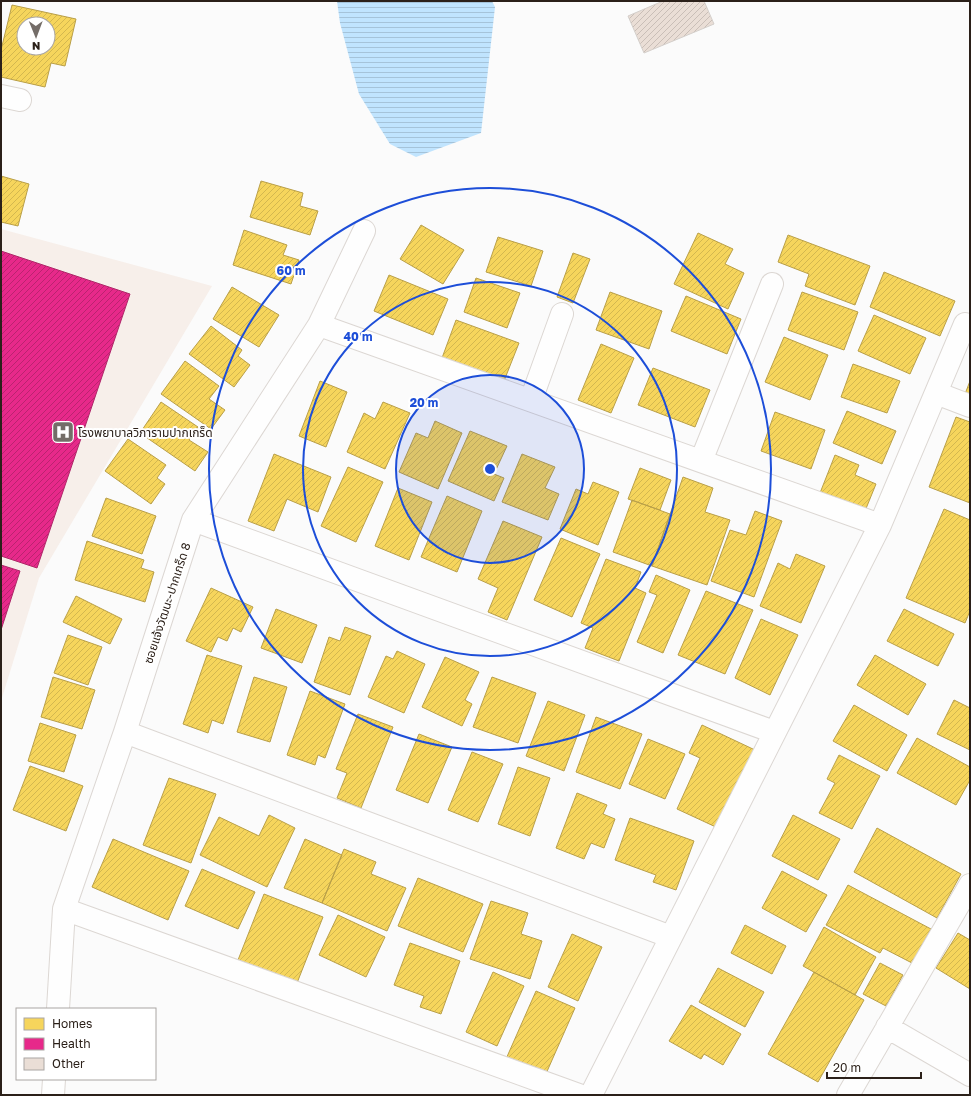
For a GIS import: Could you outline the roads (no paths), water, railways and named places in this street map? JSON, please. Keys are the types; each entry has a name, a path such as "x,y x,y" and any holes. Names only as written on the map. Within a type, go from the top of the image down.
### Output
{"street":[{"name":"ซอยแจ้งวัฒนะ-ปากเกร็ด 8","path":"58,1008 64,908 125,732 193,520 319,325 364,231"},
{"path":"701,461 772,284"},
{"path":"531,400 562,314"},
{"path":"591,1095 880,524 965,324"},
{"path":"319,325 880,524"},
{"path":"936,393 970,406"},
{"path":"193,520 774,732"},
{"path":"125,732 671,937"},
{"path":"848,1095 970,885"},
{"path":"64,908 579,1095"},
{"path":"887,1027 970,1075"},
{"path":"53,1095 54,1080"}],"water":[{"path":"337,1 492,1 495,7 481,133 416,157 390,144 359,94 340,23"}],"place":[{"name":"โรงพยาบาลวิภารามปากเกร็ด","path":"63,432"}]}
